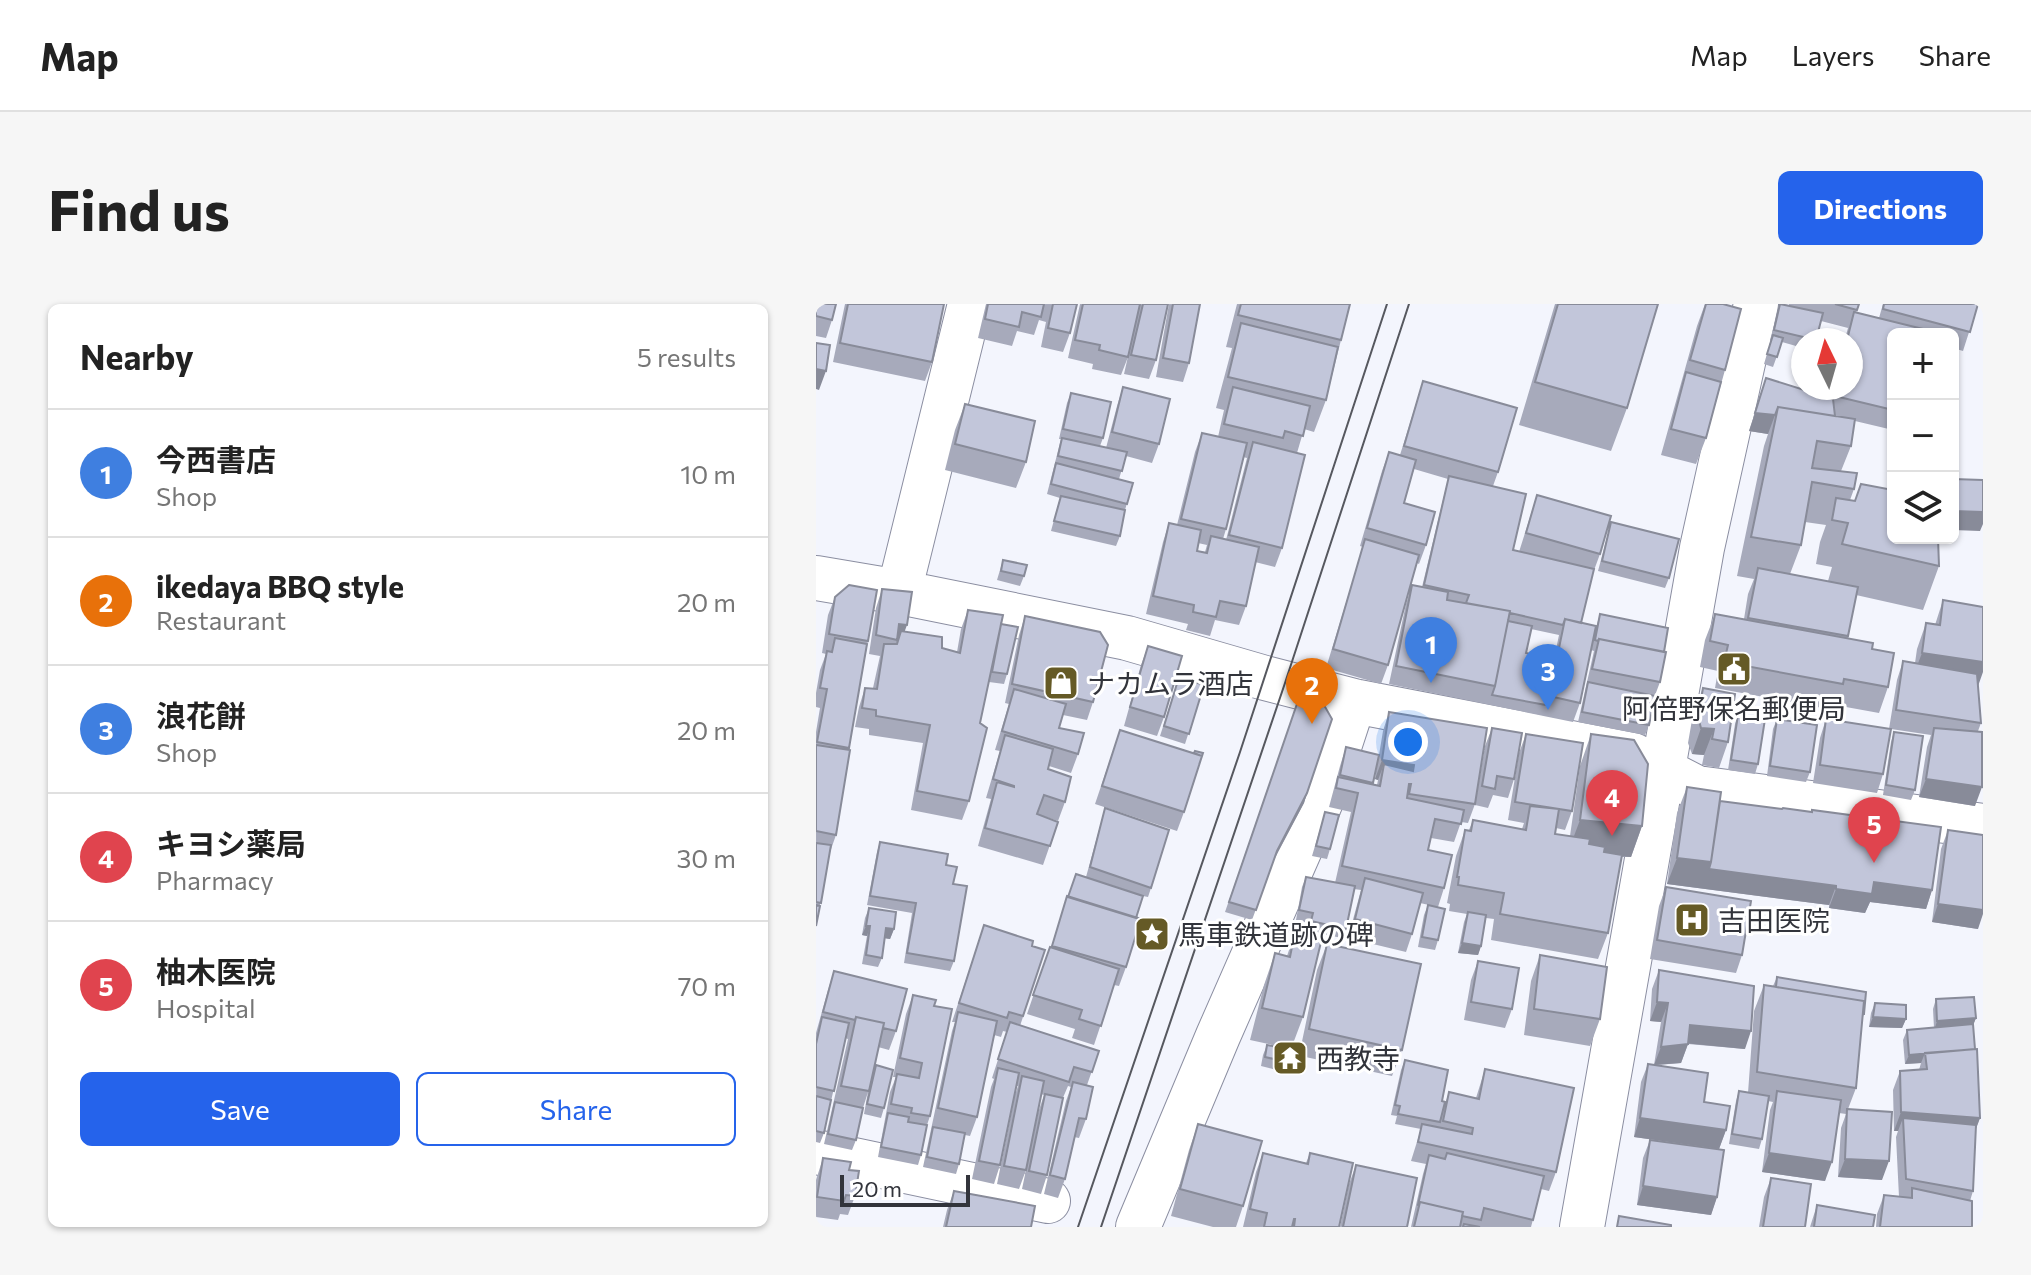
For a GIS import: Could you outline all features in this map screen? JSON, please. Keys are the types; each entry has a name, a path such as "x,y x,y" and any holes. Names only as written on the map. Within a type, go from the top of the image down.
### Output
{"street":[{"path":"899,592 970,304"},
{"path":"1582,1227 1702,548 1756,304"},
{"path":"816,578 1127,638 1354,701 1633,755 1697,788 1983,826"},
{"path":"1138,1227 1322,799 1354,701"},
{"path":"816,1152 1048,1201"}],"building":[{"path":"816,304 836,304 832,320 816,316"},
{"path":"848,304 944,304 932,362 840,343"},
{"path":"988,304 1044,304 1041,317 1022,312 1019,327 985,319"},
{"path":"1053,304 1077,304 1070,333 1048,328"},
{"path":"1083,304 1140,304 1128,357 1099,350 1100,345 1075,340"},
{"path":"1143,304 1168,304 1156,360 1131,355"},
{"path":"1173,304 1200,304 1189,363 1163,358"},
{"path":"1241,304 1350,304 1341,340 1238,315"},
{"path":"1558,304 1658,304 1627,408 1535,382"},
{"path":"1706,304 1723,304 1741,309 1725,370 1690,360"},
{"path":"1780,304 1823,313 1819,328 1791,328 1791,334 1774,330"},
{"path":"1835,304 1859,304 1857,310"},
{"path":"1884,304 1978,304 1970,332 1883,309"},
{"path":"1854,312 1919,328 1887,328 1887,409 1852,400 1863,400 1863,328 1850,328"},
{"path":"1241,323 1338,347 1326,400 1228,377"},
{"path":"1773,335 1783,338 1777,357 1767,354"},
{"path":"816,343 830,345 826,371 816,369"},
{"path":"1686,372 1721,382 1706,438 1671,429"},
{"path":"1766,378 1791,386 1791,400 1833,400 1835,416 1778,407 1775,415 1755,413"},
{"path":"1423,381 1517,408 1498,472 1404,446"},
{"path":"1123,387 1170,399 1159,444 1112,432"},
{"path":"1233,387 1310,406 1303,436 1285,431 1283,438 1224,424"},
{"path":"1071,393 1111,402 1103,438 1063,429"},
{"path":"965,404 1035,421 1026,462 955,444"},
{"path":"1778,407 1855,419 1851,446 1817,441 1812,468 1857,473 1854,489 1812,482 1801,545 1751,537"},
{"path":"1202,433 1247,443 1226,529 1181,519"},
{"path":"1062,438 1127,452 1122,471 1058,456"},
{"path":"1253,442 1305,455 1282,548 1229,535"},
{"path":"1389,452 1416,460 1404,503 1435,512 1426,545 1367,528"},
{"path":"1056,463 1133,483 1127,504 1051,484"},
{"path":"1449,476 1526,494 1513,550 1594,569 1581,623 1565,619 1563,625 1466,603 1469,595 1424,585"},
{"path":"1959,479 1983,480 1983,512 1959,511"},
{"path":"1861,484 1887,489 1887,544 1938,544 1939,566 1842,544 1848,523 1832,520 1836,498 1855,501"},
{"path":"1537,495 1611,516 1600,554 1526,533"},
{"path":"1061,496 1125,510 1120,536 1054,521"},
{"path":"1611,522 1679,539 1669,578 1602,561"},
{"path":"1169,523 1201,530 1197,551 1207,553 1211,536 1259,547 1246,606 1220,601 1216,617 1193,612 1194,605 1153,596"},
{"path":"1365,539 1419,555 1388,665 1333,649"},
{"path":"1003,560 1027,565 1024,576 1001,571"},
{"path":"1758,568 1858,587 1848,636 1748,618"},
{"path":"849,585 877,590 868,641 829,634 835,597"},
{"path":"1412,585 1448,592 1447,600 1510,611 1495,686 1396,666"},
{"path":"882,589 912,592 907,625 899,624 897,640 876,635"},
{"path":"1943,600 1983,607 1983,662 1922,653 1926,623 1940,625"},
{"path":"968,610 1003,615 980,723 987,728 969,801 917,791 930,725 876,716 876,710 862,708 865,688 877,689 884,644 897,644 901,631 942,637 942,648 960,653"},
{"path":"1600,614 1668,628 1664,652 1595,640"},
{"path":"1715,614 1873,643 1872,649 1894,653 1888,687 1844,679 1843,684 1724,662 1728,645 1710,641"},
{"path":"1025,616 1100,632 1108,645 1093,702 1012,684"},
{"path":"1565,619 1596,626 1580,703 1549,696"},
{"path":"1508,621 1532,626 1526,653 1556,659 1546,705 1492,695"},
{"path":"1001,624 1018,627 1007,674 992,672"},
{"path":"835,638 867,644 849,748 817,742 827,689 820,688 827,651 832,652"},
{"path":"1599,639 1666,652 1660,682 1592,669"},
{"path":"1148,646 1182,656 1164,717 1130,707"},
{"path":"1903,661 1977,674 1981,723 1896,710"},
{"path":"1179,677 1204,685 1189,734 1164,726"},
{"path":"1588,682 1655,696 1649,725 1582,712"},
{"path":"1703,688 1735,694 1728,742 1712,739 1714,729 1701,728 1698,717"},
{"path":"1014,689 1066,704 1059,728 1084,733 1078,754 1002,731"},
{"path":"1299,698 1324,705 1332,719 1307,793 1277,851 1256,910 1229,902"},
{"path":"1389,712 1487,728 1475,804 1409,794 1409,784 1407,798 1464,810 1461,824 1435,819 1428,850 1452,855 1444,888 1342,866 1358,793 1336,788 1338,777 1380,786 1384,764 1413,771 1414,765 1382,760"},
{"path":"1738,715 1765,719 1758,764 1731,760"},
{"path":"1777,719 1817,725 1810,772 1770,766"},
{"path":"1826,719 1891,729 1883,774 1820,765"},
{"path":"1492,728 1522,733 1514,779 1497,776 1495,789 1482,786"},
{"path":"1934,728 1982,732 1982,787 1926,779"},
{"path":"1120,730 1202,756 1184,812 1102,786"},
{"path":"1894,732 1923,736 1915,790 1886,785"},
{"path":"1526,734 1583,743 1572,811 1515,802"},
{"path":"1591,734 1634,740 1648,764 1642,826 1580,820"},
{"path":"1005,735 1053,749 1048,769 1071,777 1065,802 1044,795 1037,814 1058,822 1050,846 985,828 997,782 1014,787 993,779"},
{"path":"816,745 850,750 836,835 816,831"},
{"path":"1346,747 1379,755 1373,783 1340,775"},
{"path":"1687,787 1721,792 1711,862 1677,858"},
{"path":"1720,801 1941,827 1932,890 1874,882 1872,894 1836,889 1836,886 1709,869"},
{"path":"1530,806 1559,809 1555,834 1590,839 1589,844 1605,847 1604,852 1622,855 1608,933 1500,914 1504,893 1458,885 1465,830 1471,831 1473,820 1526,830"},
{"path":"1105,808 1169,830 1151,888 1090,867"},
{"path":"1325,812 1339,815 1330,849 1316,846"},
{"path":"1948,830 1983,835 1983,910 1938,904"},
{"path":"880,842 948,854 946,865 957,867 953,884 967,886 954,961 907,953 916,903 870,896"},
{"path":"816,843 831,845 821,903 816,902"},
{"path":"1076,874 1143,896 1136,918 1068,897"},
{"path":"1306,877 1355,886 1346,929 1311,921 1313,913 1299,910"},
{"path":"1365,878 1423,893 1412,934 1355,919"},
{"path":"1666,887 1751,901 1742,955 1657,940"},
{"path":"1067,896 1141,919 1126,967 1052,946"},
{"path":"816,905 820,906 816,926"},
{"path":"1428,905 1445,909 1438,940 1422,937"},
{"path":"869,908 896,912 894,929 886,928 882,958 866,955"},
{"path":"1468,912 1486,915 1481,946 1462,943"},
{"path":"984,925 1033,941 1032,946 1045,950 1023,1016 1009,1012 1007,1018 959,1003"},
{"path":"1295,932 1322,938 1303,1017 1262,1008 1275,953 1290,957"},
{"path":"1327,944 1421,964 1402,1050 1309,1029"},
{"path":"1050,947 1119,969 1101,1026 1079,1019 1082,1010 1033,995"},
{"path":"1540,955 1607,967 1600,1019 1534,1009"},
{"path":"1478,961 1519,968 1512,1009 1471,1002"},
{"path":"1659,970 1754,986 1751,1031 1690,1025 1688,1044 1661,1047 1668,1003 1657,1002"},
{"path":"834,971 907,989 896,1031 883,1028 884,1023 823,1012"},
{"path":"1777,977 1866,992 1864,1014 1864,1001 1776,987"},
{"path":"1764,985 1864,1001 1856,1088 1757,1072"},
{"path":"913,995 936,1000 934,1006 952,1009 930,1116 911,1113 912,1108 891,1104 897,1074 919,1078 922,1063 900,1058"},
{"path":"1974,997 1976,1018 1937,1021 1936,999"},
{"path":"1875,1003 1906,1005 1906,1019 1873,1017"},
{"path":"958,1012 997,1021 977,1117 938,1108"},
{"path":"822,1017 849,1023 834,1091 816,1087 816,1044"},
{"path":"856,1017 884,1023 869,1091 841,1086"},
{"path":"1010,1022 1099,1051 1092,1072 1074,1067 1069,1082 998,1059"},
{"path":"1973,1024 1975,1049 1909,1055 1907,1030"},
{"path":"1267,1045 1302,1052 1300,1065 1265,1057"},
{"path":"1977,1049 1980,1118 1901,1112 1900,1071 1927,1069 1925,1053"},
{"path":"1405,1060 1448,1070 1440,1122 1398,1114 1400,1106 1395,1105"},
{"path":"1648,1064 1708,1073 1704,1102 1730,1106 1726,1130 1640,1118"},
{"path":"876,1065 893,1070 884,1108 867,1104"},
{"path":"998,1068 1019,1073 1000,1165 979,1161"},
{"path":"1485,1069 1574,1088 1556,1172 1418,1142 1422,1124 1472,1134 1473,1128 1443,1121 1449,1092 1479,1099"},
{"path":"1022,1076 1044,1081 1026,1170 1004,1166"},
{"path":"1073,1082 1093,1087 1086,1119 1079,1118 1065,1179 1050,1175"},
{"path":"1739,1091 1769,1096 1762,1139 1732,1134"},
{"path":"1777,1091 1841,1100 1832,1162 1769,1153"},
{"path":"1045,1094 1063,1098 1047,1175 1029,1171"},
{"path":"816,1096 831,1100 824,1133 816,1131"},
{"path":"835,1102 863,1108 856,1140 828,1134"},
{"path":"1847,1109 1892,1112 1889,1161 1845,1159"},
{"path":"888,1113 909,1117 908,1122 927,1125 921,1155 881,1147"},
{"path":"1903,1118 1976,1125 1973,1191 1906,1179"},
{"path":"1198,1124 1262,1141 1243,1206 1180,1189"},
{"path":"933,1127 965,1133 959,1164 927,1157"},
{"path":"1650,1140 1724,1150 1717,1197 1643,1186"},
{"path":"1263,1153 1308,1164 1310,1153 1353,1163 1339,1227 1294,1227 1294,1219 1292,1227 1264,1227 1267,1213 1250,1209"},
{"path":"1447,1153 1544,1176 1533,1220 1484,1208 1481,1220 1462,1216 1463,1212 1420,1202 1419,1206 1429,1155 1445,1159"},
{"path":"823,1158 851,1162 849,1170 859,1171 855,1196 846,1195 844,1201 817,1197"},
{"path":"1356,1165 1417,1178 1407,1227 1343,1227"},
{"path":"1771,1178 1811,1184 1805,1227 1763,1227"},
{"path":"1912,1188 1972,1201 1972,1227 1880,1227 1884,1195 1912,1198"},
{"path":"954,1191 1035,1206 1031,1227 946,1227"},
{"path":"1420,1202 1463,1212 1460,1227 1414,1227"},
{"path":"1817,1205 1875,1215 1873,1227 1814,1227"},
{"path":"1619,1216 1671,1225 1671,1227 1617,1227"}],"tram line":[{"path":"1078,1227 1240,752 1387,304"},
{"path":"1101,1227 1409,304"}],"place":[{"name":"阿倍野保名郵便局","path":"1734,669"},
{"name":"ナカムラ酒店","path":"1061,683"},
{"name":"今西書店","path":"1431,683"},
{"name":"浪花餅","path":"1548,710"},
{"name":"ikedaya BBQ style","path":"1312,724"},
{"name":"キヨシ薬局","path":"1612,836"},
{"name":"柚木医院","path":"1874,863"},
{"name":"吉田医院","path":"1692,920"},
{"name":"馬車鉄道跡の碑","path":"1152,934"},
{"name":"西教寺","path":"1290,1058"}]}
